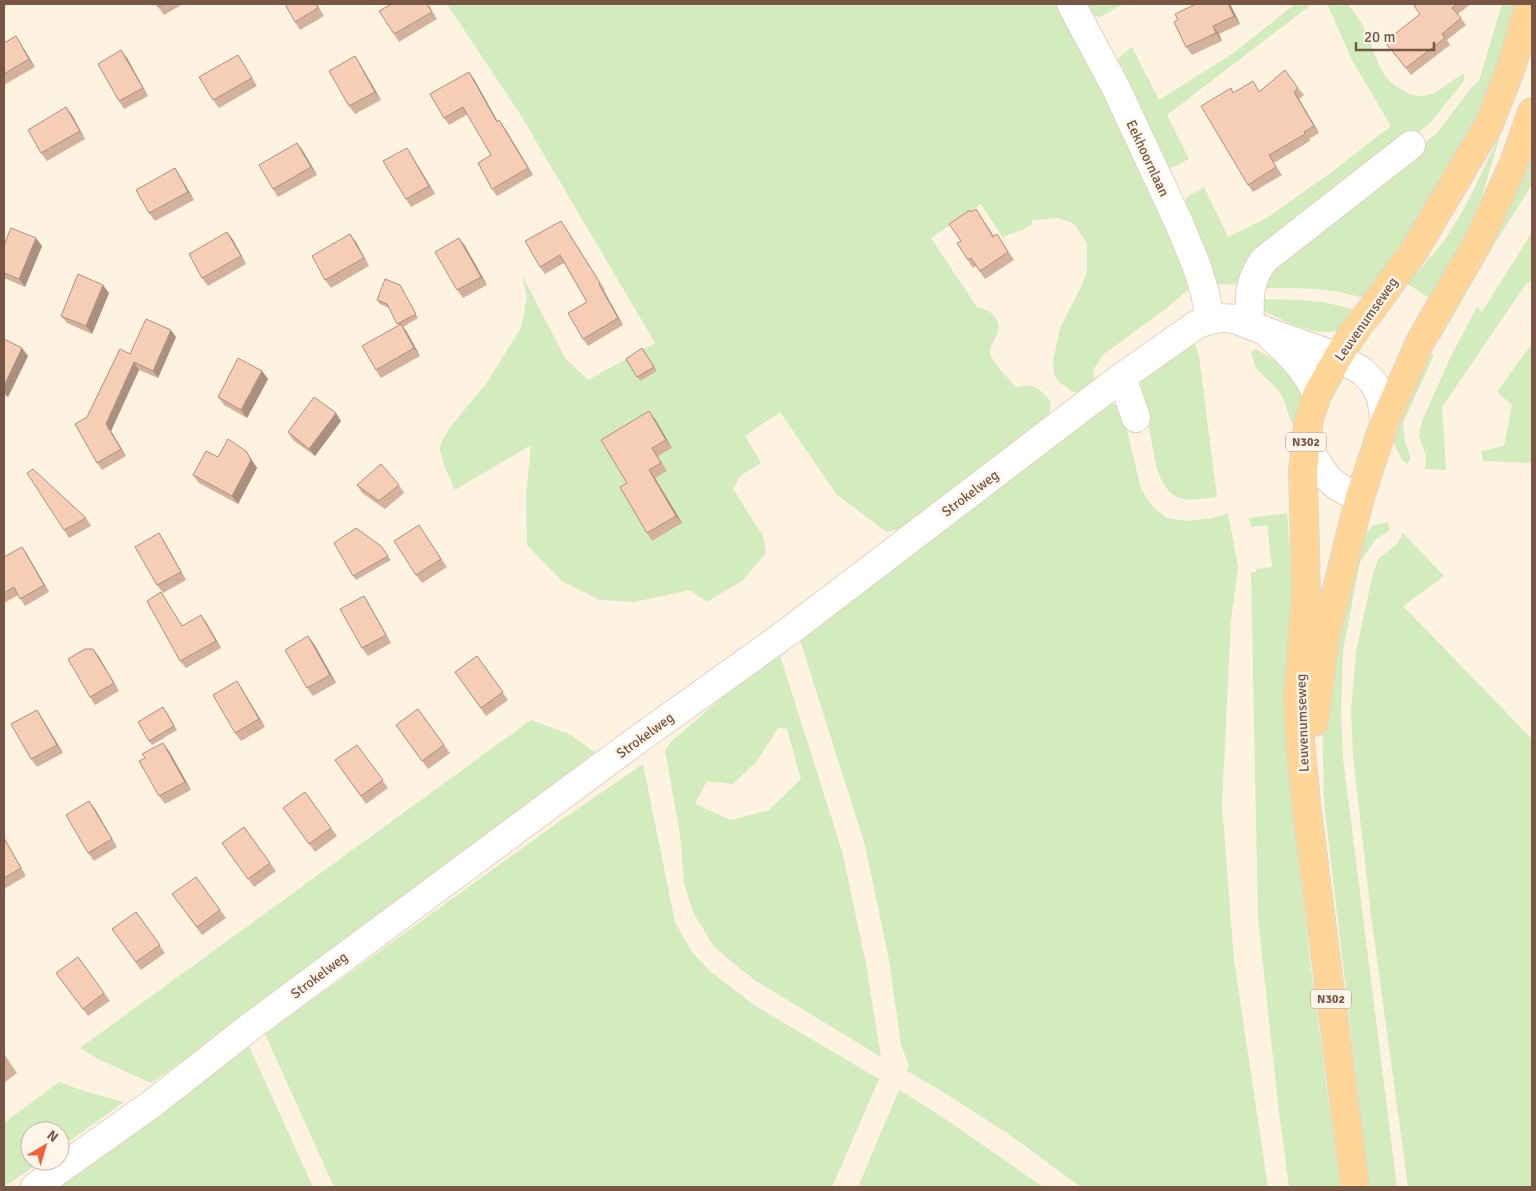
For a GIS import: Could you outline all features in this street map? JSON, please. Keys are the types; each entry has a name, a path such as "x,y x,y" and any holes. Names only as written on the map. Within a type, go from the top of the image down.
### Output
{"main road":[{"name":"Leuvenumseweg","path":"1355,1187 1307,811 1300,741 1298,697 1306,593 1304,471 1309,419 1317,395 1354,330 1414,251 1489,124 1510,68 1530,4"},
{"name":"Leuvenumseweg","path":"1307,811 1316,697 1325,637 1360,497 1385,421 1421,340 1478,242 1514,163 1532,112"}],"street":[{"name":"Eekhoornlaan","path":"1071,4 1116,88 1178,221 1202,283 1210,319"},
{"path":"1257,328 1249,292 1253,278 1264,260 1411,146"},
{"name":"Strokelweg","path":"35,1187 153,1103 250,1027 613,758 788,632 1122,377 1178,337 1210,319 1220,317 1235,319 1338,357 1362,371 1373,382 1380,397 1385,421"},
{"name":"Strokelweg","path":"1257,328 1296,361 1314,387 1317,395"},
{"path":"1122,377 1136,418"},
{"path":"1306,444 1319,468 1329,480 1360,497"}],"green space":[{"path":"447,4 1060,4 1112,100 1191,287 1168,307 1104,354 1093,370 1095,381 1083,395 1071,391 1058,381 1054,374 1053,361 1060,328 1087,271 1087,243 1074,224 1059,218 1032,220 1032,224 1029,226 1003,238 981,204 931,238 977,307 991,313 997,319 998,328 990,352 994,361 1016,387 1032,386 1043,393 1051,402 1049,419 914,525 887,532 837,495 780,412 745,436 761,463 740,476 733,489 763,536 766,553 743,580 707,602 690,590 634,602 600,600 562,581 527,545 526,495 531,445 455,490 444,465 440,449 441,443 451,426 486,384 521,328 527,298 522,275 565,358 588,380 655,343 520,114"},
{"path":"1084,4 1124,4 1100,17 1089,14"},
{"path":"1295,4 1312,4 1167,115 1189,159 1171,168 1168,167 1117,63 1119,57 1132,47 1159,100 1235,52"},
{"path":"1327,4 1347,4 1363,26 1387,78 1402,90 1413,95 1423,96 1438,91 1464,73 1464,81 1430,123 1338,195 1244,285 1214,284 1185,203 1187,197 1204,187 1228,237 1265,219 1329,174 1391,126 1353,62"},
{"path":"1502,4 1519,4 1485,105 1452,175 1368,300 1329,290 1262,288 1258,280 1437,133 1472,87 1479,81"},
{"path":"1501,133 1481,199 1461,247 1431,299 1406,283 1436,251 1453,227 1468,201"},
{"path":"1532,149 1532,185 1490,251 1440,339 1434,336"},
{"path":"1532,232 1532,281 1526,284 1442,407 1446,470 1425,469 1426,456 1419,436 1422,421 1451,356 1477,307 1482,312"},
{"path":"1259,299 1323,302 1356,310 1339,330 1320,332 1299,327 1261,310"},
{"path":"1193,338 1199,356 1217,497 1187,499 1173,495 1167,489 1157,469 1139,379"},
{"path":"1532,345 1532,463 1483,461 1481,451 1504,446 1512,405 1497,392"},
{"path":"1256,349 1287,368 1304,388 1302,431 1291,422 1284,400 1278,390 1256,368 1251,352"},
{"path":"1427,351 1434,355 1403,423 1405,441 1411,459 1407,464 1403,461 1394,444 1394,425"},
{"path":"1110,402 1122,409 1141,489 1153,507 1167,518 1186,521 1213,518 1228,513 1238,567 1231,621 1222,805 1234,960 1268,1187 1081,1187 1007,1133 907,1071 909,1065 901,1045 889,960 865,845 798,634"},
{"path":"1287,513 1294,616 1293,812 1310,960 1340,1187 1289,1187 1258,919 1251,573 1256,572 1256,569 1272,567 1267,525 1251,527 1249,518"},
{"path":"1388,522 1390,530 1376,539 1360,562 1343,651 1341,711 1343,758 1397,1187 1369,1187 1324,803 1322,718 1339,607 1360,540 1372,526"},
{"path":"1403,533 1444,576 1403,606 1532,739 1532,1187 1408,1187 1371,915 1353,756 1351,711 1356,652 1372,578 1378,559 1397,544"},
{"path":"778,649 842,851 866,964 881,1057 753,979 714,947 693,912 684,883 680,835 665,750 673,740","holes":["778,728 787,729 801,779 769,810 731,820 695,804 707,781 733,784 758,760"]},
{"path":"531,720 571,735 600,756 212,1041 151,1083 96,1058 80,1048"},
{"path":"643,764 675,922 692,952 711,972 757,1007 879,1079 832,1187 334,1187 265,1034 560,821"},
{"path":"249,1046 313,1187 52,1187"},
{"path":"59,1082 124,1102 70,1141 70,1121 20,1121 20,1171 27,1171 4,1187 4,1123"},
{"path":"899,1090 938,1114 1043,1187 858,1187"}],"building":[{"path":"285,4 316,4 318,8 295,22"},
{"path":"392,4 427,4 432,12 394,34 379,11"},
{"path":"1196,4 1228,4 1234,16 1213,26 1216,33 1186,47 1174,22 1178,20 1175,14"},
{"path":"1417,4 1458,4 1452,8 1461,18 1442,34 1445,38 1406,68 1385,42 1420,14 1414,6"},
{"path":"16,36 29,59 4,74 4,43"},
{"path":"121,50 143,88 119,101 98,64"},
{"path":"238,55 252,78 213,100 199,77"},
{"path":"355,56 375,92 349,106 329,71"},
{"path":"1285,70 1298,88 1294,92 1314,126 1304,132 1305,134 1269,155 1276,167 1248,185 1201,106 1231,88 1233,93 1253,81 1259,92"},
{"path":"469,72 497,122 499,120 528,168 492,189 478,163 491,155 463,107 444,118 430,94"},
{"path":"66,107 80,131 41,153 28,130"},
{"path":"297,143 311,167 273,189 259,165"},
{"path":"407,148 429,186 406,199 383,161"},
{"path":"175,168 188,192 149,213 136,190"},
{"path":"976,209 993,237 997,234 1008,252 980,271 971,258 968,260 957,243 961,241 949,224 970,210 971,212"},
{"path":"561,221 600,283 618,318 583,339 568,313 587,302 560,255 540,267 525,241"},
{"path":"11,228 36,238 19,279 4,273 4,245"},
{"path":"227,232 241,256 202,278 189,254"},
{"path":"350,234 364,258 325,280 312,256"},
{"path":"459,238 481,277 457,290 435,252"},
{"path":"78,274 103,285 86,326 61,316"},
{"path":"385,279 400,285 416,314 397,324 387,304 377,300"},
{"path":"146,319 171,330 153,371 134,362 106,424 121,449 97,463 75,424 87,417 120,349 130,354"},
{"path":"401,324 414,348 376,370 362,346"},
{"path":"4,339 22,348 4,386"},
{"path":"642,348 654,367 637,377 626,359"},
{"path":"238,358 262,371 241,410 218,397"},
{"path":"314,397 336,413 309,449 288,432"},
{"path":"649,411 666,440 652,448 661,463 649,470 676,516 647,533 620,487 627,483 601,440"},
{"path":"228,439 246,451 251,460 232,496 193,475 206,451 218,457"},
{"path":"381,464 399,485 379,501 357,485"},
{"path":"33,469 86,518 64,530 27,473"},
{"path":"419,525 441,559 416,575 394,541"},
{"path":"356,528 381,546 388,556 353,576 334,543"},
{"path":"159,533 181,572 157,585 135,547"},
{"path":"22,547 44,585 20,599 14,587 4,593 4,557"},
{"path":"161,592 182,626 201,615 216,641 180,661 147,601"},
{"path":"364,596 386,635 362,648 340,609"},
{"path":"308,636 330,675 307,688 285,650"},
{"path":"85,649 93,649 114,683 90,697 68,659"},
{"path":"477,656 503,692 481,708 455,672"},
{"path":"237,681 259,719 235,733 213,695"},
{"path":"163,707 174,726 149,741 138,722"},
{"path":"418,709 444,745 422,761 396,725"},
{"path":"37,710 57,745 31,759 11,724"},
{"path":"163,743 185,782 159,796 139,761 145,758 142,754"},
{"path":"357,745 383,780 361,796 335,760"},
{"path":"305,792 331,828 309,844 283,808"},
{"path":"89,801 112,839 88,853 66,815"},
{"path":"244,827 270,863 248,879 222,843"},
{"path":"4,838 21,868 4,878"},
{"path":"196,877 220,910 197,927 172,894"},
{"path":"136,912 160,945 136,962 112,929"},
{"path":"78,957 104,993 83,1009 56,973"}]}
